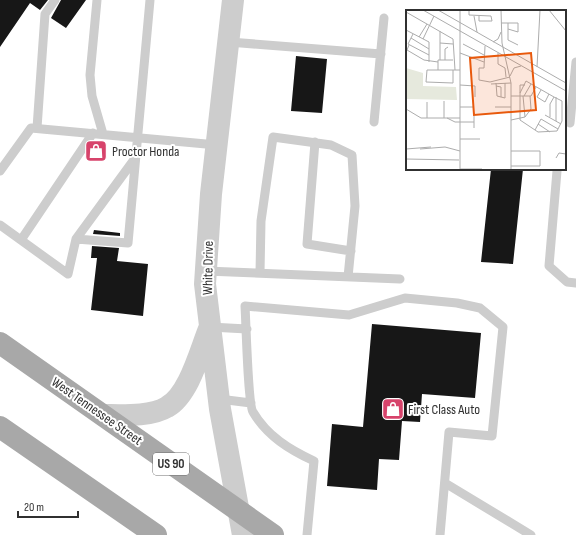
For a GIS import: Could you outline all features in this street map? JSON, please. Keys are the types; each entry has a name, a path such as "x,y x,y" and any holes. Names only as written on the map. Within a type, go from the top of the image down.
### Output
{"main road":[{"name":"West Tennessee Street","path":"0,343 273,535"},
{"path":"0,427 156,535"}],"street":[{"name":"White Drive","path":"233,0 211,194 206,271 218,399 243,535"},
{"path":"103,416 136,415 167,407 178,398 189,380 210,326"}],"lane":[{"path":"37,128 45,14 55,0"},
{"path":"98,0 90,75 92,96 103,134"},
{"path":"76,239 128,243 150,0"},
{"path":"374,122 384,18"},
{"path":"229,42 381,54"},
{"path":"570,123 576,62"},
{"path":"0,170 31,128 217,145"},
{"path":"20,240 93,133"},
{"path":"260,273 262,221 273,137 331,145 352,155 355,206 348,277"},
{"path":"315,142 307,244 351,250"},
{"path":"0,226 68,274 76,239 136,157"},
{"path":"557,171 549,266 567,282 576,283"},
{"path":"206,271 400,279"},
{"path":"307,535 314,461 297,453 275,438 252,411 245,306 349,314 405,298 457,303 480,308 504,327 492,436 449,432 440,535"},
{"path":"210,326 246,329"},
{"path":"218,399 251,403"},
{"path":"445,483 531,535"}],"building":[{"path":"0,0 48,0 40,10 30,3 0,47"},
{"path":"61,0 86,0 66,28 51,18"},
{"path":"296,56 327,59 322,113 291,111"},
{"path":"491,170 523,170 513,264 481,262"},
{"path":"94,230 120,233 120,236 93,234"},
{"path":"92,246 119,248 117,261 148,264 143,316 91,310 97,258 91,258"},
{"name":"First Class Auto","path":"372,324 481,333 475,398 422,394 420,422 402,421 399,460 379,459 377,490 327,486 332,424 363,427"}],"place":[{"name":"Proctor Honda","path":"96,151"},
{"name":"First Class Auto","path":"393,409"}]}
